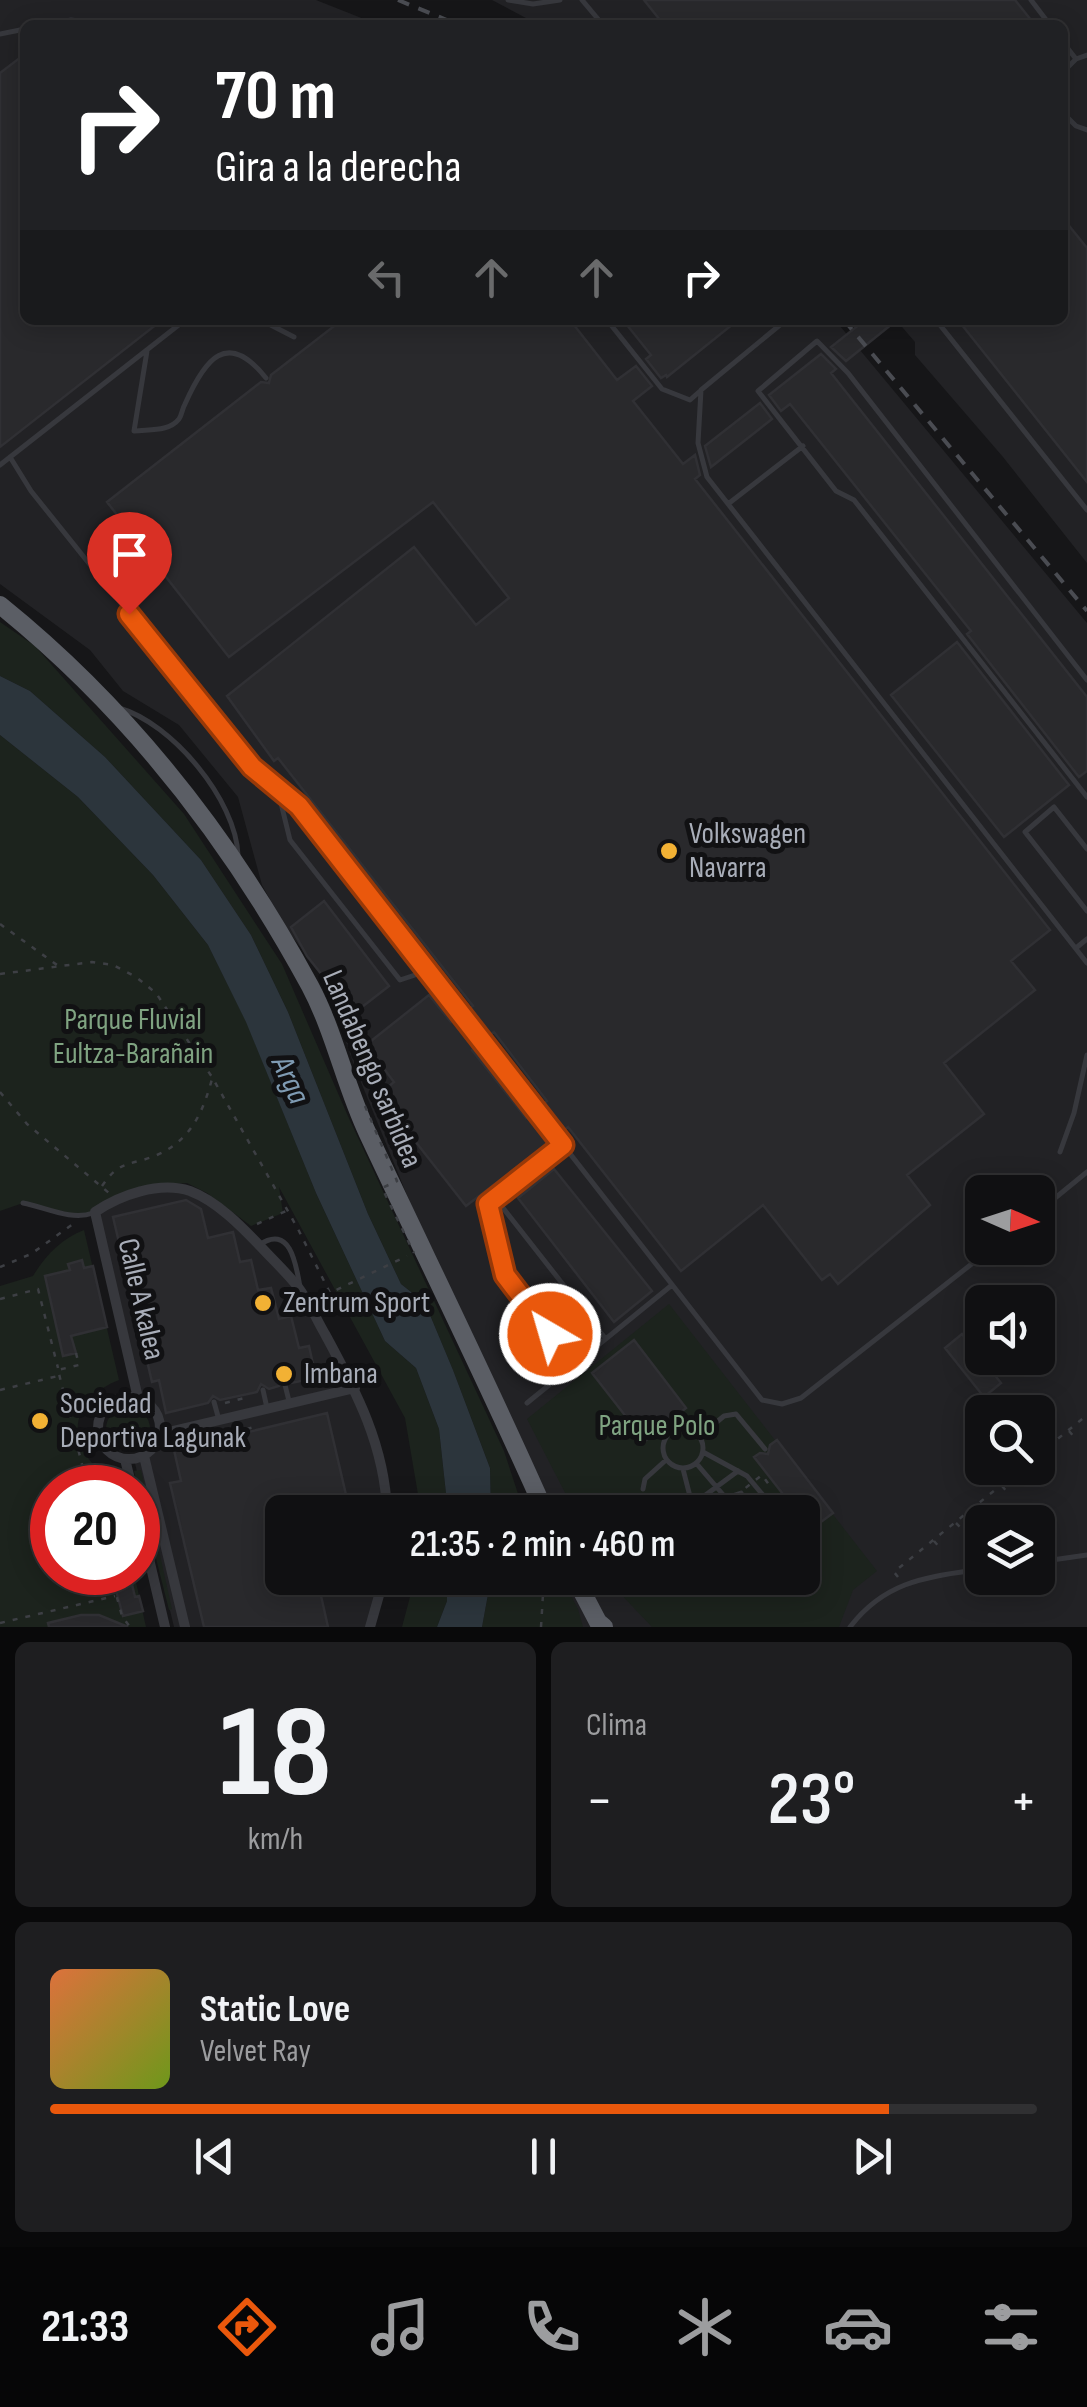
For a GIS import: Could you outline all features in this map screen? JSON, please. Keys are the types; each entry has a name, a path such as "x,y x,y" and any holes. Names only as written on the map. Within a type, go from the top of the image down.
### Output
{"highway":[{"name":"Landabengo sarbidea","path":"0,605 109,705 160,760 238,868 310,987 332,1036 360,1119 482,1370 537,1495"},
{"path":"584,1595 600,1625"}],"street":[{"path":"91,1214 116,1198 171,1188 190,1191 228,1215 300,1290 354,1388 378,1449 386,1495"},
{"name":"Calle A kalea","path":"91,1214 138,1398"},
{"path":"160,1434 354,1388"},
{"path":"128,1396 138,1398 158,1415 160,1434 144,1456 125,1460 100,1442 98,1421 109,1404 128,1396"},
{"path":"144,1456 185,1627"},
{"path":"125,1460 126,1465"},
{"path":"157,1595 165,1627"},
{"path":"370,1627 379,1595"}],"lane":[{"path":"508,0 533,4 560,0"},
{"path":"582,0 599,20"},
{"path":"1031,0 1046,20"},
{"path":"1068,49 1076,59"},
{"path":"1068,67 1087,55"},
{"path":"0,466 179,325"},
{"path":"271,325 294,337"},
{"path":"611,325 662,389 690,400 780,325"},
{"path":"940,325 1087,510"},
{"path":"1087,680 848,374 817,341 758,390 836,491 854,500 1087,797"},
{"path":"147,350 134,430 166,428 179,420 206,364 215,356 239,352 252,360 266,378"},
{"path":"702,390 698,443 706,477 1087,963"},
{"path":"728,504 803,446"},
{"path":"10,457 31,492 252,767 299,806 762,1400 782,1404 801,1398 970,1265"},
{"path":"277,788 290,840 400,980 427,971"},
{"path":"1087,849 1054,807 1025,832 1087,911"},
{"path":"1076,948 1087,939"},
{"path":"1060,1152 1087,1056"},
{"path":"563,1145 488,1204 505,1275 573,1362"},
{"path":"1055,1198 1087,1172"},
{"path":"495,1198 605,1338"},
{"path":"23,1203 69,1215 91,1214"},
{"path":"259,1245 269,1238 286,1241 292,1251 300,1290"},
{"path":"527,1403 672,1285"},
{"path":"285,1385 290,1403"},
{"path":"262,1390 267,1408"},
{"path":"217,1403 218,1420"},
{"path":"700,1436 724,1416 736,1414 766,1448"},
{"path":"683,1469 696,1463 703,1452 700,1436 686,1428 670,1432 662,1446 666,1460 683,1469 690,1495"},
{"path":"703,1452 747,1476 763,1495"},
{"path":"643,1488 645,1479 666,1460"},
{"path":"696,1463 721,1495"},
{"path":"708,1495 738,1471"},
{"path":"1055,1560 1087,1555"},
{"path":"850,1627 896,1587 965,1573"}],"path":[{"path":"0,924 58,966"},
{"path":"0,974 92,962 113,965 156,994 212,1077 330,1293 414,1253 382,1188 397,1181 365,1106"},
{"path":"102,1186 120,1165 158,1154 188,1134 203,1112 212,1077"},
{"path":"0,1092 57,1152 110,1194"},
{"path":"251,1226 288,1210"},
{"path":"0,1267 31,1254 91,1214"},
{"path":"0,1299 38,1290 82,1465"},
{"path":"58,1370 79,1366 76,1353"},
{"path":"0,1390 59,1376"},
{"path":"217,1403 248,1397"},
{"path":"1055,1441 1087,1415"},
{"path":"234,1432 254,1427"},
{"path":"1068,1430 1075,1438"},
{"path":"737,1495 762,1476 770,1486"},
{"path":"896,1587 892,1582 898,1577 894,1572 1001,1485 1008,1494"},
{"path":"956,1522 962,1530"},
{"path":"933,1540 940,1548"},
{"path":"541,1627 543,1595"},
{"path":"0,1623 115,1596 130,1627"}],"shaded area":[{"path":"0,0 316,0 366,20 20,20 20,325 839,325 1087,623 1087,1627 536,1627 538,1595 820,1595 820,1495 529,1495 354,1065 323,976 287,930 262,885 238,797 179,725 123,691 90,650 0,584"},
{"path":"492,0 1087,0 1087,563 915,355 915,342 900,325 1068,325 1068,20 530,20"},
{"path":"171,1189 212,1204 300,1290 368,1417 384,1495 265,1495 265,1595 379,1595 370,1627 174,1627 160,1568 160,1465 135,1465 134,1459 154,1447 158,1415 138,1398 95,1212 116,1198"}],"green space":[{"path":"0,622 35,646 184,814 282,964 347,1114 504,1451 518,1495 491,1495 490,1468 425,1303 401,1284 368,1214 288,1012 251,935 201,860 105,757 30,691 0,676"},
{"name":"Parque Fluvial Eultza-Barañain","path":"0,735 78,797 153,875 208,945 246,1021 316,1193 385,1341 416,1368 439,1429 446,1495 418,1495 405,1418 279,1187 283,1213 251,1226 187,1183 141,1186 95,1212 69,1215 23,1203 0,1211"},
{"name":"Sociedad Deportiva Lagunak","path":"84,1230 119,1380 91,1398 80,1416 79,1438 95,1465 30,1465 30,1595 139,1595 146,1627 0,1627 0,1286 33,1276 68,1238"},
{"name":"Parque Polo","path":"669,1304 818,1495 566,1495 527,1419"},
{"path":"128,1407 144,1413 150,1429 144,1445 128,1451 112,1445 106,1429 112,1413"},
{"name":"Parque Polo","path":"820,1498 877,1571 853,1590 839,1627 652,1627 622,1595 820,1595"},
{"path":"160,1555 172,1609 169,1610 160,1574"},
{"path":"410,1595 447,1595 437,1627 402,1627"},
{"path":"488,1595 571,1595 583,1627 482,1627"}],"water":[{"name":"Arga","path":"0,676 30,691 105,757 201,860 251,935 288,1012 368,1214 401,1284 425,1303 490,1468 491,1495 446,1495 439,1429 416,1368 385,1341 316,1193 246,1022 208,945 153,875 78,797 0,735"},
{"path":"447,1595 488,1595 482,1627 437,1627"}],"building":[{"path":"644,0 1015,0 1031,20 660,20"},
{"path":"20,58 20,325 156,325 0,447 0,73"},
{"path":"1068,224 1087,248 1087,482 962,325 1068,325"},
{"name":"Volkswagen Navarra","path":"336,325 574,325 617,380 636,366 652,386 633,401 683,464 695,455 700,475 695,479 1050,930 1011,961 1035,990 944,1063 984,1114 907,1175 930,1205 838,1284 830,1274 822,1280 763,1205 681,1271 568,1127 561,1132 541,1106 547,1101 494,1032 487,1037 466,1010 473,1006 278,758 274,761 227,696 414,547 476,625 509,598 433,502 229,657 107,502 261,382 269,383 271,375"},
{"path":"627,325 732,325 667,377 661,378 646,359 651,355"},
{"path":"859,325 891,325 846,361 831,347"},
{"path":"821,354 836,369 831,373 1087,697 1087,771 1079,777 967,634 971,631 790,404 781,411 769,395"},
{"path":"760,403 772,419 711,467 705,446"},
{"path":"957,642 1069,785 1004,837 891,695"},
{"path":"324,901 389,986 353,1014 307,956 291,927"},
{"path":"429,995 451,1022 456,1018 477,1045 472,1050 526,1118 531,1114 552,1140 466,1206 379,1095 394,1082 366,1045"},
{"path":"554,1169 652,1291 614,1322 518,1198"},
{"path":"186,1200 201,1209 208,1238 233,1232 240,1262 251,1260 258,1290 271,1288 279,1319 291,1316 299,1348 309,1346 316,1378 291,1383 284,1379 279,1386 269,1389 261,1384 257,1392 220,1400 213,1396 208,1403 166,1413 159,1380 152,1382 113,1217"},
{"path":"82,1260 84,1268 93,1266 107,1327 71,1336 76,1353 63,1356 45,1276 70,1270 68,1264"},
{"path":"962,1334 965,1373 945,1348"},
{"path":"634,1340 686,1408 645,1441 592,1373"},
{"path":"966,1375 995,1375 1001,1383 982,1395"},
{"path":"327,1413 346,1495 265,1495 265,1595 321,1595 328,1627 204,1627 170,1483 181,1481 174,1450"},
{"path":"777,1440 819,1495 784,1495 754,1457 768,1454 770,1445"},
{"path":"820,1496 833,1513 820,1523"},
{"path":"117,1595 139,1596 143,1611 123,1616"},
{"path":"99,1615 128,1627 49,1627 48,1623"}],"railway":[{"path":"398,0 447,20"},
{"path":"848,325 1087,611"}],"place":[{"name":"Volkswagen Navarra","path":"669,851"},
{"name":"Zentrum Sport","path":"263,1303"},
{"name":"Imbana","path":"284,1374"},
{"name":"Sociedad Deportiva Lagunak","path":"40,1421"}],"route":[{"path":"129,614 252,767 299,806 563,1145 488,1204 505,1275 550,1334"}]}
